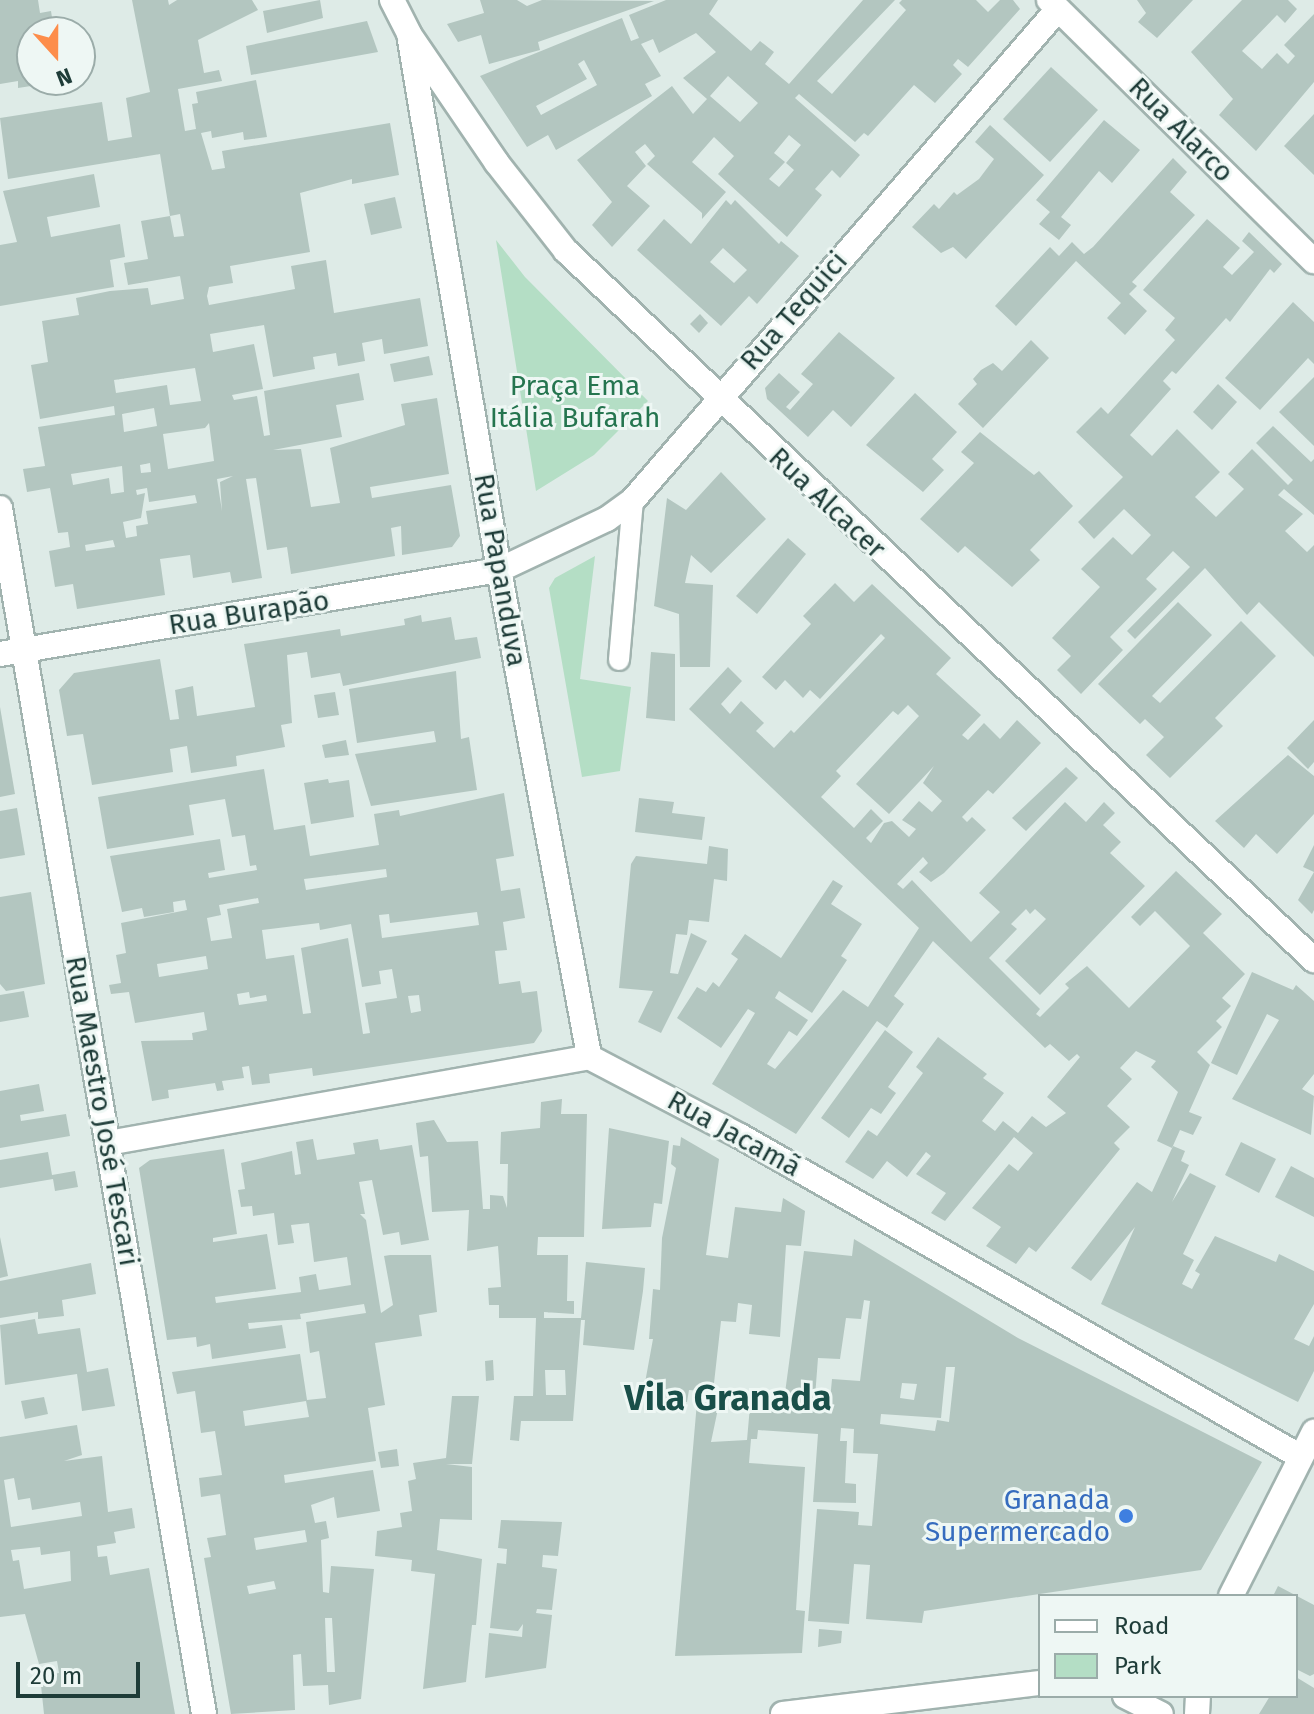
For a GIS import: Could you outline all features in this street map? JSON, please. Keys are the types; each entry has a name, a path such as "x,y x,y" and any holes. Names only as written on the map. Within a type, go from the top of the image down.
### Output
{"street":[{"name":"Rua Alcacer","path":"392,0 409,34 497,163 566,251 717,399 1314,960"},
{"name":"Rua Alarco","path":"1053,4 1314,261"},
{"name":"Rua Tequici","path":"499,570 607,519 633,500 1053,4"},
{"name":"Rua Papanduva","path":"409,34 499,570 589,1057"},
{"name":"Rua Maestro José Tescari","path":"0,508 12,652 108,1143 204,1714"},
{"name":"Rua Burapão","path":"12,652 499,570"},
{"path":"108,1143 589,1057"},
{"name":"Rua Jacamã","path":"589,1057 740,1136 1301,1457"},
{"path":"1232,1594 1314,1432"},
{"path":"783,1714 1038,1683"},
{"path":"1129,1698 1161,1714"}],"lane":[{"path":"619,660 633,500"}],"green space":[{"name":"Praça Ema Itália Bufarah","path":"496,240 525,277 648,401 594,455 536,491"},
{"path":"595,556 580,679 631,687 620,771 582,777 549,588 555,578"}],"building":[{"path":"0,0 38,0 40,13 51,11 52,16 16,16 16,81 0,84"},
{"path":"132,0 168,0 169,5 177,0 252,0 258,10 198,40 204,73 219,70 222,81 178,89 185,131 196,129 192,104 198,103 196,92 256,80 267,137 244,140 243,132 212,138 211,131 201,133 212,170 225,168 222,151 390,123 399,175 352,184 352,179 300,193 310,252 230,266 233,283 209,287 207,296 209,305 295,289 291,266 326,260 334,313 420,298 428,346 384,354 382,339 362,343 365,361 338,366 336,353 313,357 315,369 273,377 264,325 210,334 213,352 254,344 263,389 232,395 234,400 257,396 264,436 270,435 264,391 359,373 364,400 336,405 342,437 273,450 301,449 311,507 340,503 330,448 405,425 401,404 437,398 449,474 370,487 372,498 451,485 460,536 452,547 402,555 401,526 391,528 395,556 291,574 287,547 267,550 256,478 246,479 262,578 232,583 230,572 193,578 190,555 160,559 165,595 77,609 73,584 55,587 49,551 70,547 68,532 58,533 50,488 27,492 23,469 45,466 38,427 115,415 114,406 40,419 31,365 48,362 42,321 79,315 76,298 110,291 148,288 151,305 184,299 180,276 128,285 124,263 148,259 141,221 170,216 160,154 8,179 0,118 102,102 108,141 132,137 126,98 150,92","holes":["180,214 184,236 174,237 170,216","195,368 201,401 170,405 167,385 116,393 114,380","154,408 157,426 124,432 122,414","209,423 214,461 168,469 163,434 205,428","150,463 151,472 141,473 140,465","122,466 124,492 111,494 109,478 73,485 71,474","233,476 220,482 222,511 217,479","147,488 149,502 195,495 197,503 146,511 148,524 136,526 137,536 126,538 123,522 141,518 145,493 137,495 136,490","113,540 115,547 86,551 85,545"]},
{"path":"320,0 323,18 267,33 263,11"},
{"path":"480,0 517,0 527,6 542,0 654,1 538,42 540,50 489,64 481,35 458,42 447,24 484,13"},
{"path":"666,0 718,0 709,14 751,51 760,41 774,52 765,64 789,84 863,0 895,0 817,81 832,94 906,10 899,3 902,0 976,0 988,12 1000,0 1013,0 1020,9 968,67 958,59 953,65 962,74 935,103 914,85 868,136 864,133 855,142 799,94 795,98 860,155 840,178 832,170 815,189 822,195 787,237 718,174 734,156 714,137 692,162 726,192 702,219 702,213 647,164 655,156 645,144 635,152 646,166 627,186 650,206 612,247 592,225 612,202 577,160 672,86 693,114 707,99 683,78 716,52 696,33 659,53 653,39 641,44 661,76 645,84 652,96 556,150 548,135 527,147 480,76 622,18 631,41 639,38 629,15","holes":["584,60 597,85 541,115 536,106 587,79 578,64","728,76 758,103 740,122 710,96","789,135 801,145 786,163 794,170 779,187 769,179 785,162 774,153"]},
{"path":"1137,0 1193,0 1157,38 1138,22 1146,13"},
{"path":"1242,0 1288,0 1297,9 1285,23 1277,15 1242,51 1262,69 1277,53 1288,64 1295,56 1284,45 1314,14 1314,82 1256,151 1219,115 1233,99 1191,52"},
{"path":"367,21 378,52 251,75 246,46"},
{"path":"1051,67 1098,110 1050,162 1003,119"},
{"path":"1314,114 1314,175 1284,146"},
{"path":"1104,120 1140,150 1112,183 1099,171 1061,217 1071,225 1059,240 1039,224 1050,212 1036,200"},
{"path":"990,125 1044,175 966,259 953,247 941,253 912,227 934,204 939,209 954,192 957,195 979,179 994,159 975,142"},
{"path":"1173,158 1187,172 1170,192 1195,215 1132,282 1137,286 1129,294 1147,311 1125,335 1107,318 1121,303 1076,261 1016,326 995,306 1050,247 1059,256 1072,242 1084,254 1093,247"},
{"path":"94,174 100,207 47,217 51,237 120,224 125,257 110,260 114,287 0,306 0,245 17,242 3,191"},
{"path":"395,197 402,228 371,235 364,204"},
{"path":"726,200 731,205 735,200 779,244 781,241 799,256 757,304 749,296 721,326 637,250 664,219 691,244","holes":["723,248 747,270 734,283 710,262"]},
{"path":"1207,219 1240,248 1223,267 1232,275 1254,252 1242,241 1249,232 1282,264 1274,273 1270,269 1230,322 1226,318 1176,374 1172,371 1163,381 1171,389 1130,435 1152,456 1177,429 1220,472 1195,497 1216,517 1244,489 1228,474 1252,449 1288,485 1293,480 1256,443 1273,426 1311,462 1314,459 1314,515 1284,489 1278,495 1303,514 1285,531 1307,552 1314,545 1314,657 1259,602 1247,615 1205,568 1135,639 1127,631 1190,567 1173,551 1146,579 1157,589 1110,637 1123,650 1081,694 1057,670 1071,656 1052,638 1100,587 1081,569 1113,537 1132,555 1151,535 1124,509 1094,539 1078,522 1123,477 1076,432 1101,407 1108,414 1175,340 1165,330 1175,318 1143,290"},
{"path":"1293,302 1314,322 1314,364 1308,358 1260,410 1225,378"},
{"path":"700,314 708,323 699,333 690,324"},
{"path":"839,332 895,378 851,427 833,410 808,437 767,399 765,388 779,373 800,392 786,407 790,410 813,384 801,374"},
{"path":"1031,340 1049,358 983,428 958,404 977,384 973,379 981,370 993,363 1002,371"},
{"path":"429,356 433,375 394,382 390,364"},
{"path":"1314,377 1314,446 1279,412"},
{"path":"1218,384 1237,402 1212,430 1193,412"},
{"path":"915,393 957,432 932,459 944,470 923,492 866,445"},
{"path":"980,432 1034,475 1039,471 1073,506 1030,550 1040,560 1012,587 965,546 958,553 920,519 974,463 961,452"},
{"path":"721,472 766,519 711,573 691,555 685,583 713,585 710,667 680,667 679,614 654,606 667,498 686,510"},
{"path":"788,538 806,554 757,614 736,596"},
{"path":"835,583 854,602 872,584 951,658 936,674 981,715 962,735 968,740 984,723 1000,739 1017,720 1041,743 993,794 988,790 962,817 967,822 972,817 986,830 944,873 931,882 919,872 928,863 923,857 897,884 903,889 912,880 971,942 1000,912 979,893 1065,802 1086,822 1104,802 1115,813 1103,825 1121,842 1110,853 1145,886 1040,995 1005,961 1046,919 1035,909 1030,914 1026,909 1011,924 1017,929 989,958 1040,1009 1036,1014 1040,1017 1069,988 1065,984 1087,966 1129,1008 1190,946 1155,911 1140,926 1131,917 1176,871 1222,914 1203,933 1245,974 1222,998 1231,1006 1216,1021 1222,1027 1197,1052 1210,1065 1189,1112 1202,1117 1193,1135 1180,1130 1172,1148 1157,1141 1178,1092 1151,1067 1156,1061 1136,1051 1120,1068 1132,1079 1107,1106 1130,1127 1114,1143 1120,1149 1036,1252 1029,1247 1016,1264 986,1246 1001,1227 972,1208 1009,1164 1018,1171 1033,1153 1014,1137 945,1221 931,1213 946,1193 916,1174 931,1156 926,1152 907,1177 887,1161 873,1179 845,1162 868,1130 877,1136 923,1073 916,1067 938,1037 987,1074 983,1078 1004,1093 982,1121 995,1131 1003,1121 1018,1133 1032,1116 1046,1127 1066,1113 1047,1097 1080,1057 1077,1054 1069,1061 1050,1044 1045,1048 933,941 894,996 904,1004 887,1028 877,1021 796,1134 712,1084 755,1013 748,1009 721,1048 677,1018 697,987 706,992 713,982 719,987 738,959 731,954 745,934 781,958 833,880 843,886 831,904 862,924 841,956 847,960 812,1013 779,991 775,998 808,1020 797,1036 789,1031 767,1064 775,1069 843,990 868,1007 919,928 689,709 728,667 742,681 721,704 730,714 741,701 764,723 756,731 774,748 791,730 794,733 885,638 881,634 820,699 810,690 803,698 785,680 776,690 762,677 811,624 803,616","holes":["908,705 919,716 856,784 889,814 934,766 923,783 942,801 932,812 919,801 902,820 916,829 909,837 892,821 884,823 871,843 866,838 883,821 871,809 854,828 821,797 841,776 836,771 893,711 898,715"]},
{"path":"1178,602 1212,635 1152,696 1160,703 1241,621 1276,656 1215,718 1223,726 1170,778 1146,755 1164,737 1145,719 1140,724 1098,684"},
{"path":"421,615 422,622 451,617 455,640 477,637 481,658 343,686 340,673 311,678 307,652 287,655 292,723 281,725 285,747 236,756 237,766 191,773 187,746 170,749 173,772 92,785 83,734 67,736 59,690 74,673 160,659 170,720 179,719 175,690 193,686 197,716 255,707 244,644 340,629 341,636 405,625 404,619"},
{"path":"651,652 675,654 675,721 646,718"},
{"path":"456,671 461,739 469,737 477,790 371,806 355,754 436,742 434,731 357,743 349,689"},
{"path":"335,692 339,715 318,718 314,695"},
{"path":"0,707 15,794 0,797"},
{"path":"1314,720 1314,762 1308,769 1287,748"},
{"path":"346,740 349,755 325,758 322,745"},
{"path":"1288,755 1314,776 1314,814 1277,854 1256,834 1244,848 1215,821"},
{"path":"1066,767 1078,778 1026,831 1012,818"},
{"path":"264,769 274,830 305,825 310,856 379,845 374,814 399,810 400,816 504,793 514,856 496,859 501,891 520,888 525,918 503,922 507,950 495,951 499,984 520,981 522,993 537,991 542,1031 534,1043 313,1076 312,1068 269,1074 270,1083 252,1085 249,1066 242,1067 244,1078 222,1081 224,1090 217,1091 215,1083 168,1090 169,1098 152,1101 141,1041 193,1040 192,1033 207,1030 204,1012 135,1023 129,992 111,994 109,985 121,983 116,955 126,953 121,923 187,910 185,900 173,902 174,912 144,917 142,908 122,912 110,856 220,839 225,870 208,873 209,878 257,870 256,865 250,866 245,835 232,837 225,799 189,805 194,835 107,849 98,797","holes":["386,869 387,877 306,890 304,879","258,898 259,903 227,909 232,938 211,941 207,918 221,915 219,905","477,912 479,925 382,938 379,915 389,914 390,923","319,923 320,930 351,924 362,987 381,984 379,971 392,969 397,998 365,1003 370,1033 363,1034 348,938 301,948 311,1013 303,1014 294,955 266,959 262,930","206,956 208,969 159,977 157,964","249,992 250,998 266,995 267,1001 239,1005 237,994","419,995 421,1011 411,1013 408,996"]},
{"path":"328,779 329,783 349,780 354,817 311,824 304,783"},
{"path":"639,798 674,802 672,813 705,817 702,840 635,832"},
{"path":"17,808 25,855 0,859 0,811"},
{"path":"1314,845 1314,872 1303,867"},
{"path":"709,846 728,849 727,881 714,879 709,922 689,920 687,935 676,934 670,973 678,974 691,933 707,941 661,1033 638,1022 653,991 619,988 631,864 636,856 707,864"},
{"path":"1314,872 1314,910 1312,914 1298,900"},
{"path":"31,892 45,984 6,991 0,984 0,897"},
{"path":"1252,972 1293,990 1296,985 1314,1001 1314,1074 1302,1089 1314,1096 1311,1135 1232,1099 1279,1020 1267,1014 1237,1075 1211,1063"},
{"path":"24,991 29,1017 0,1022 0,995"},
{"path":"885,1030 913,1052 888,1087 896,1093 881,1114 871,1108 849,1138 821,1118"},
{"path":"39,1084 44,1111 20,1115 21,1121 66,1114 70,1136 0,1148 0,1091"},
{"path":"562,1099 561,1114 587,1114 584,1237 538,1237 537,1255 568,1255 567,1301 574,1301 574,1314 544,1312 544,1318 581,1318 586,1262 645,1268 634,1350 583,1345 585,1320 581,1320 573,1421 521,1421 519,1441 510,1440 514,1396 533,1396 536,1318 499,1318 499,1305 489,1305 488,1288 501,1287 498,1246 467,1251 469,1210 432,1212 428,1156 420,1157 416,1123 434,1120 447,1142 478,1141 483,1209 490,1209 490,1195 503,1196 507,1208 508,1164 500,1164 501,1132 540,1128 541,1102","holes":["545,1370 565,1370 566,1395 546,1395"]},
{"path":"609,1128 669,1141 662,1204 654,1203 651,1227 602,1229"},
{"path":"681,1137 719,1159 706,1255 728,1258 735,1207 781,1212 783,1198 805,1211 801,1246 786,1245 780,1337 749,1334 752,1305 738,1303 736,1322 721,1321 713,1392 689,1390 687,1402 642,1399 653,1339 649,1339 653,1289 660,1290 662,1238 676,1168 671,1164 673,1145 680,1146"},
{"path":"313,1139 317,1160 355,1154 353,1143 378,1139 380,1150 412,1145 429,1240 401,1245 399,1232 383,1235 372,1180 359,1182 365,1214 360,1214 366,1220 381,1313 393,1305 384,1256 390,1255 431,1255 437,1312 419,1315 422,1336 375,1343 385,1405 368,1408 376,1461 284,1475 285,1483 373,1470 380,1511 337,1518 334,1497 311,1505 315,1523 326,1521 329,1538 321,1540 323,1592 329,1593 331,1566 374,1569 361,1699 329,1705 328,1685 303,1686 301,1654 293,1655 295,1710 231,1714 204,1558 211,1557 207,1538 226,1535 220,1494 201,1497 199,1478 222,1475 215,1431 201,1433 195,1391 177,1394 172,1372 300,1354 307,1400 326,1398 319,1351 310,1353 306,1322 366,1313 364,1304 300,1314 301,1319 248,1323 249,1329 282,1325 286,1348 212,1359 210,1344 197,1347 196,1337 167,1340 139,1168 150,1160 224,1149 237,1234 213,1238 213,1242 267,1234 276,1289 215,1297 216,1303 301,1292 299,1277 316,1274 319,1290 351,1285 347,1257 314,1262 309,1223 291,1225 294,1243 278,1245 274,1213 253,1216 252,1206 241,1207 238,1190 245,1189 241,1163 292,1151 295,1175 301,1174 296,1142","holes":["306,1401 309,1417 245,1426 243,1411","305,1530 307,1542 256,1550 254,1538","274,1581 276,1589 249,1594 247,1586","325,1618 332,1618 335,1672 327,1672"]},
{"path":"1241,1142 1276,1159 1259,1193 1225,1175"},
{"path":"1173,1146 1185,1151 1181,1161 1189,1165 1172,1202 1190,1173 1216,1186 1183,1254 1194,1260 1182,1284 1192,1289 1200,1274 1195,1271 1215,1236 1276,1262 1279,1254 1314,1271 1314,1304 1294,1339 1309,1346 1314,1336 1314,1371 1298,1402 1101,1304 1135,1227 1091,1281 1071,1268 1137,1182 1152,1192"},
{"path":"48,1152 52,1175 75,1171 78,1187 55,1191 53,1179 0,1188 0,1160"},
{"path":"1291,1166 1314,1178 1314,1217 1275,1197"},
{"path":"0,1237 8,1276 0,1278"},
{"path":"854,1239 1018,1338 1262,1462 1201,1570 924,1611 922,1623 866,1619 870,1565 854,1564 849,1624 808,1621 817,1509 859,1512 858,1525 872,1526 878,1454 853,1453 854,1429 841,1428 840,1441 847,1441 845,1483 856,1484 856,1503 813,1502 818,1434 758,1430 757,1439 751,1439 749,1463 805,1467 796,1610 805,1611 802,1653 675,1656 697,1402 719,1404 711,1442 747,1440 750,1406 783,1408 804,1251 852,1256","holes":["864,1300 870,1301 860,1381 832,1379 829,1411 814,1410 818,1358 840,1359 846,1318 861,1319","946,1367 955,1367 949,1422 937,1420 935,1431 880,1424 881,1414 941,1418","902,1383 917,1384 914,1400 900,1398"]},
{"path":"91,1263 96,1294 62,1300 64,1316 38,1319 38,1312 0,1318 0,1281"},
{"path":"35,1319 38,1334 80,1328 87,1372 108,1368 115,1406 82,1411 77,1374 5,1385 0,1325"},
{"path":"493,1360 494,1380 486,1381 485,1361"},
{"path":"452,1396 479,1396 472,1464 446,1464 472,1467 472,1520 440,1519 437,1550 482,1559 476,1625 472,1625 466,1682 423,1689 435,1574 411,1571 412,1560 375,1556 377,1531 402,1527 400,1513 412,1511 408,1481 416,1479 413,1463 446,1458"},
{"path":"44,1397 48,1414 25,1419 21,1401"},
{"path":"77,1425 82,1455 64,1461 102,1456 108,1512 132,1508 135,1528 114,1532 116,1543 97,1546 98,1557 107,1556 110,1575 149,1568 175,1714 44,1714 40,1676 59,1673 57,1661 39,1664 25,1614 0,1617 0,1437","holes":["14,1478 18,1500 30,1498 32,1510 80,1502 82,1516 11,1527 4,1480","40,1547 41,1555 70,1551 71,1581 24,1589 19,1560 13,1561 11,1550"]},
{"path":"397,1449 399,1466 381,1468 378,1452"},
{"path":"501,1520 562,1522 558,1556 543,1555 542,1567 557,1569 552,1610 537,1609 536,1613 552,1615 546,1668 485,1678 489,1633 522,1637 523,1624 518,1631 490,1628 497,1563 506,1564 507,1549 498,1548"},
{"path":"1278,1586 1293,1594 1274,1594"},
{"path":"1298,1597 1314,1605 1314,1674 1310,1676 1298,1670"},
{"path":"819,1629 842,1631 841,1643 818,1647"},
{"path":"1298,1678 1314,1688 1314,1714 1259,1714 1269,1698 1298,1698"}],"place":[{"name":"Granada Supermercado","path":"1126,1516"}],"district":[{"name":"Vila Granada","path":"728,1399"}]}
